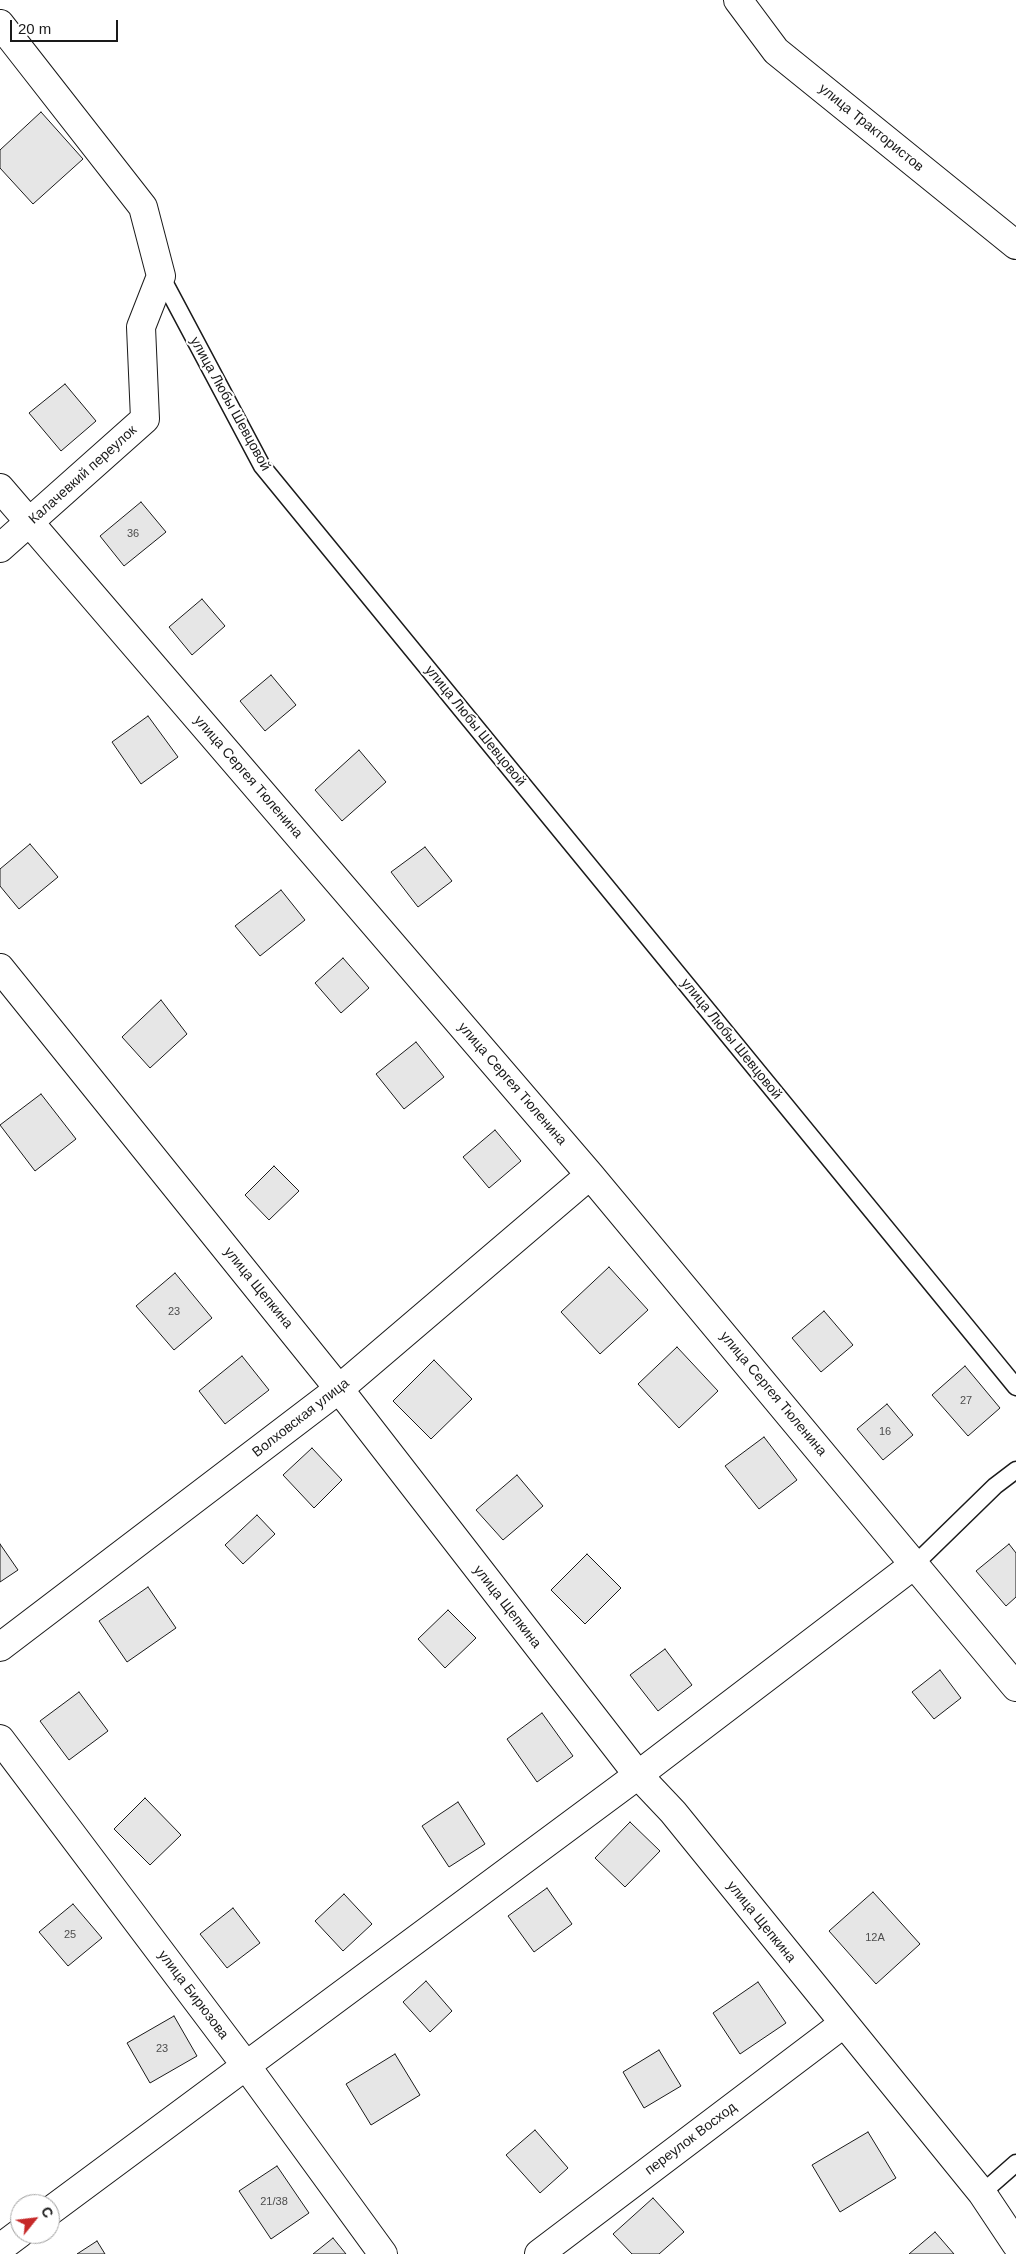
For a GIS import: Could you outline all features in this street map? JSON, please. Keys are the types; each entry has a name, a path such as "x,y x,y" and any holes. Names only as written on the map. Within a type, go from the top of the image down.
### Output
{"street":[{"name":"улица Трактористов","path":"738,0 776,51 1016,245"},
{"name":"улица Любы Шевцовой","path":"0,24 144,207 161,276"},
{"name":"Калачевкий переулок","path":"0,548 145,419 141,327 161,276"},
{"name":"улица Сергея Тюленина","path":"0,488 590,1175 1016,1687"},
{"name":"улица Щепкина","path":"0,968 339,1389 638,1775 673,1812 843,2024 982,2193 1016,2244"},
{"name":"Волховская улица","path":"0,1647 339,1389 590,1175"},
{"path":"60,2204 247,2067 638,1775 915,1564"},
{"name":"улица Бирюзова","path":"0,1739 247,2067 383,2254"},
{"name":"переулок Восход","path":"539,2254 843,2024"}],"lane":[{"name":"улица Любы Шевцовой","path":"161,276 262,466 1016,1387"},
{"path":"915,1564 995,1486 1016,1470"},
{"path":"982,2193 1016,2163"}],"building":[{"path":"41,112 83,159 33,204 0,168 0,150"},
{"path":"65,384 96,421 61,451 29,413"},
{"path":"141,502 166,532 124,566 100,536"},
{"path":"202,599 225,626 192,655 169,627"},
{"path":"271,675 296,705 265,731 240,701"},
{"path":"148,716 178,757 141,784 112,742"},
{"path":"359,750 386,782 342,821 315,790"},
{"path":"30,844 58,877 19,909 0,886 0,869"},
{"path":"425,847 452,881 418,907 391,872"},
{"path":"281,890 305,920 260,956 235,926"},
{"path":"343,958 369,988 341,1013 315,983"},
{"path":"161,1000 187,1034 150,1068 122,1037"},
{"path":"416,1042 444,1077 404,1109 376,1074"},
{"path":"41,1094 76,1139 35,1171 0,1125"},
{"path":"495,1130 521,1161 489,1188 463,1157"},
{"path":"274,1166 299,1191 269,1220 245,1195"},
{"path":"609,1267 648,1310 600,1354 561,1312"},
{"path":"175,1273 212,1318 174,1350 136,1306"},
{"path":"824,1311 853,1345 821,1372 792,1338"},
{"path":"677,1347 718,1391 679,1428 638,1384"},
{"path":"242,1356 269,1390 225,1424 199,1391"},
{"path":"434,1360 472,1399 431,1439 393,1401"},
{"path":"965,1366 1000,1408 968,1436 932,1395"},
{"path":"887,1404 913,1435 883,1460 857,1429"},
{"path":"764,1437 797,1480 759,1509 725,1466"},
{"path":"312,1448 342,1480 314,1508 283,1475"},
{"path":"517,1475 543,1506 503,1540 476,1510"},
{"path":"257,1515 275,1534 243,1564 225,1545"},
{"path":"0,1544 18,1570 0,1582"},
{"path":"1009,1544 1016,1553 1016,1597 1006,1606 976,1571"},
{"path":"587,1554 621,1588 585,1624 551,1590"},
{"path":"148,1587 176,1628 127,1662 99,1621"},
{"path":"448,1610 476,1638 445,1668 418,1639"},
{"path":"665,1649 692,1685 658,1711 630,1675"},
{"path":"940,1670 961,1698 934,1719 912,1692"},
{"path":"79,1692 108,1731 69,1760 40,1721"},
{"path":"542,1713 573,1756 537,1782 507,1739"},
{"path":"145,1798 181,1835 150,1865 114,1829"},
{"path":"458,1802 485,1844 449,1867 422,1826"},
{"path":"630,1822 660,1851 625,1887 595,1858"},
{"path":"547,1888 572,1924 534,1952 508,1916"},
{"path":"873,1892 920,1944 876,1984 829,1931"},
{"path":"344,1894 372,1924 343,1951 315,1921"},
{"path":"73,1904 102,1938 68,1966 39,1932"},
{"path":"233,1908 260,1943 227,1968 200,1934"},
{"path":"426,1981 452,2011 430,2032 403,2002"},
{"path":"758,1982 786,2023 740,2054 713,2013"},
{"path":"174,2016 197,2056 150,2083 127,2043"},
{"path":"659,2050 681,2086 644,2108 623,2072"},
{"path":"395,2054 420,2095 371,2125 346,2084"},
{"path":"535,2130 568,2168 540,2193 506,2155"},
{"path":"868,2132 896,2178 840,2212 812,2165"},
{"path":"277,2166 309,2213 271,2239 239,2191"},
{"path":"653,2198 684,2232 659,2254 632,2254 613,2234"},
{"path":"935,2232 954,2254 909,2254"},
{"path":"333,2238 346,2254 313,2254"},
{"path":"97,2241 105,2254 77,2254"}]}
